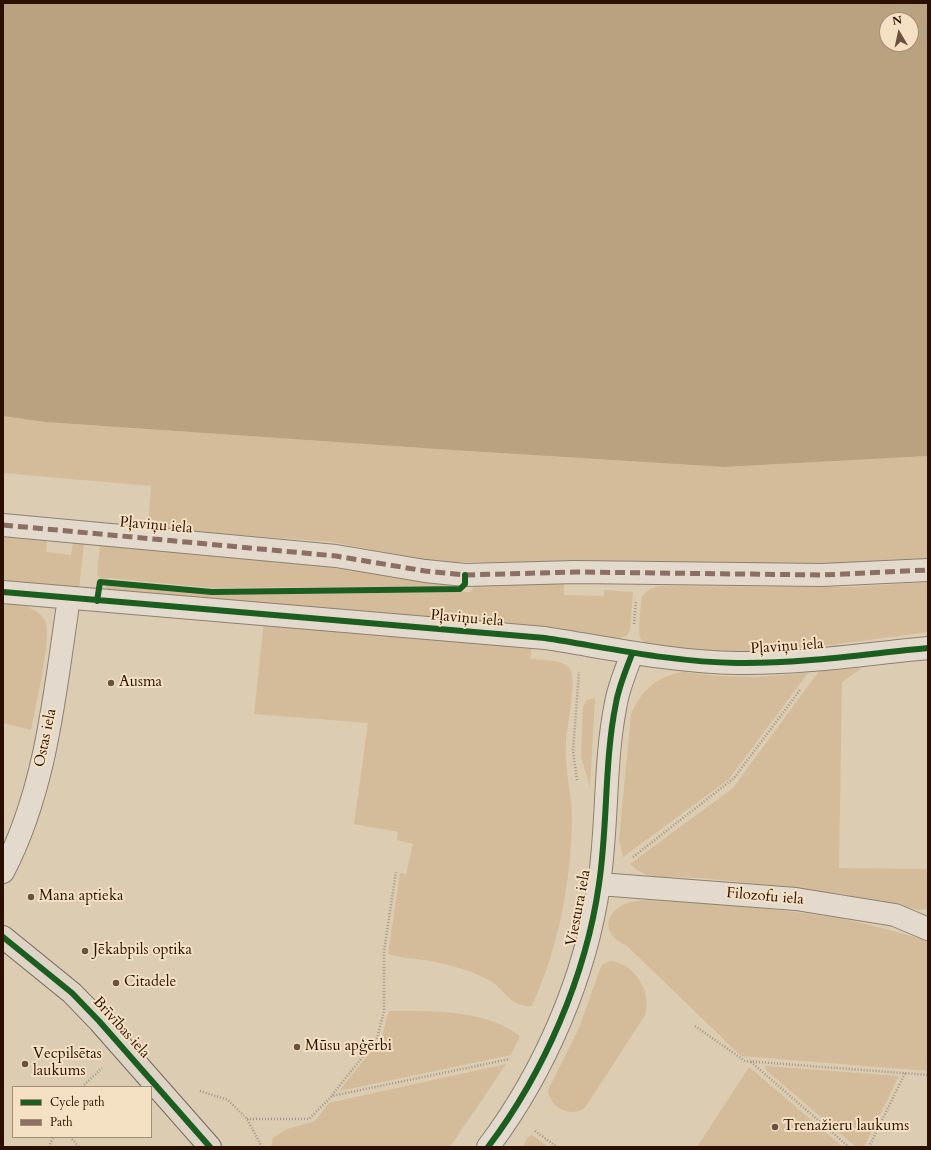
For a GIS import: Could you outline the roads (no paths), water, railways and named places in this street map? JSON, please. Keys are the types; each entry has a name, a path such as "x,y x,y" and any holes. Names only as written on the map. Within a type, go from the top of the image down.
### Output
{"main road":[{"name":"Brīvības iela","path":"3,937 72,993 99,1021 210,1147"}],"street":[{"name":"Pļaviņu iela","path":"3,525 336,556 425,571 465,575 569,572 822,575 928,570"},
{"name":"Pļaviņu iela","path":"3,592 545,638 632,654 737,663 824,658 928,648"},
{"name":"Ostas iela","path":"3,872 12,854 32,799 49,733 69,598"},
{"name":"Viestura iela","path":"488,1147 501,1129 539,1066 558,1022 587,945 599,884 613,719 620,687 632,654"},
{"name":"Filozofu iela","path":"599,884 796,899 896,915 928,929"}],"place":[{"name":"Ausma","path":"111,683"},
{"name":"Mana aptieka","path":"31,897"},
{"name":"Jēkabpils optika","path":"85,951"},
{"name":"Citadele","path":"116,983"},
{"name":"Mūsu apģērbi","path":"297,1047"},
{"name":"Vecpilsētas laukums","path":"25,1064"},
{"name":"Trenažieru laukums","path":"775,1127"}]}
